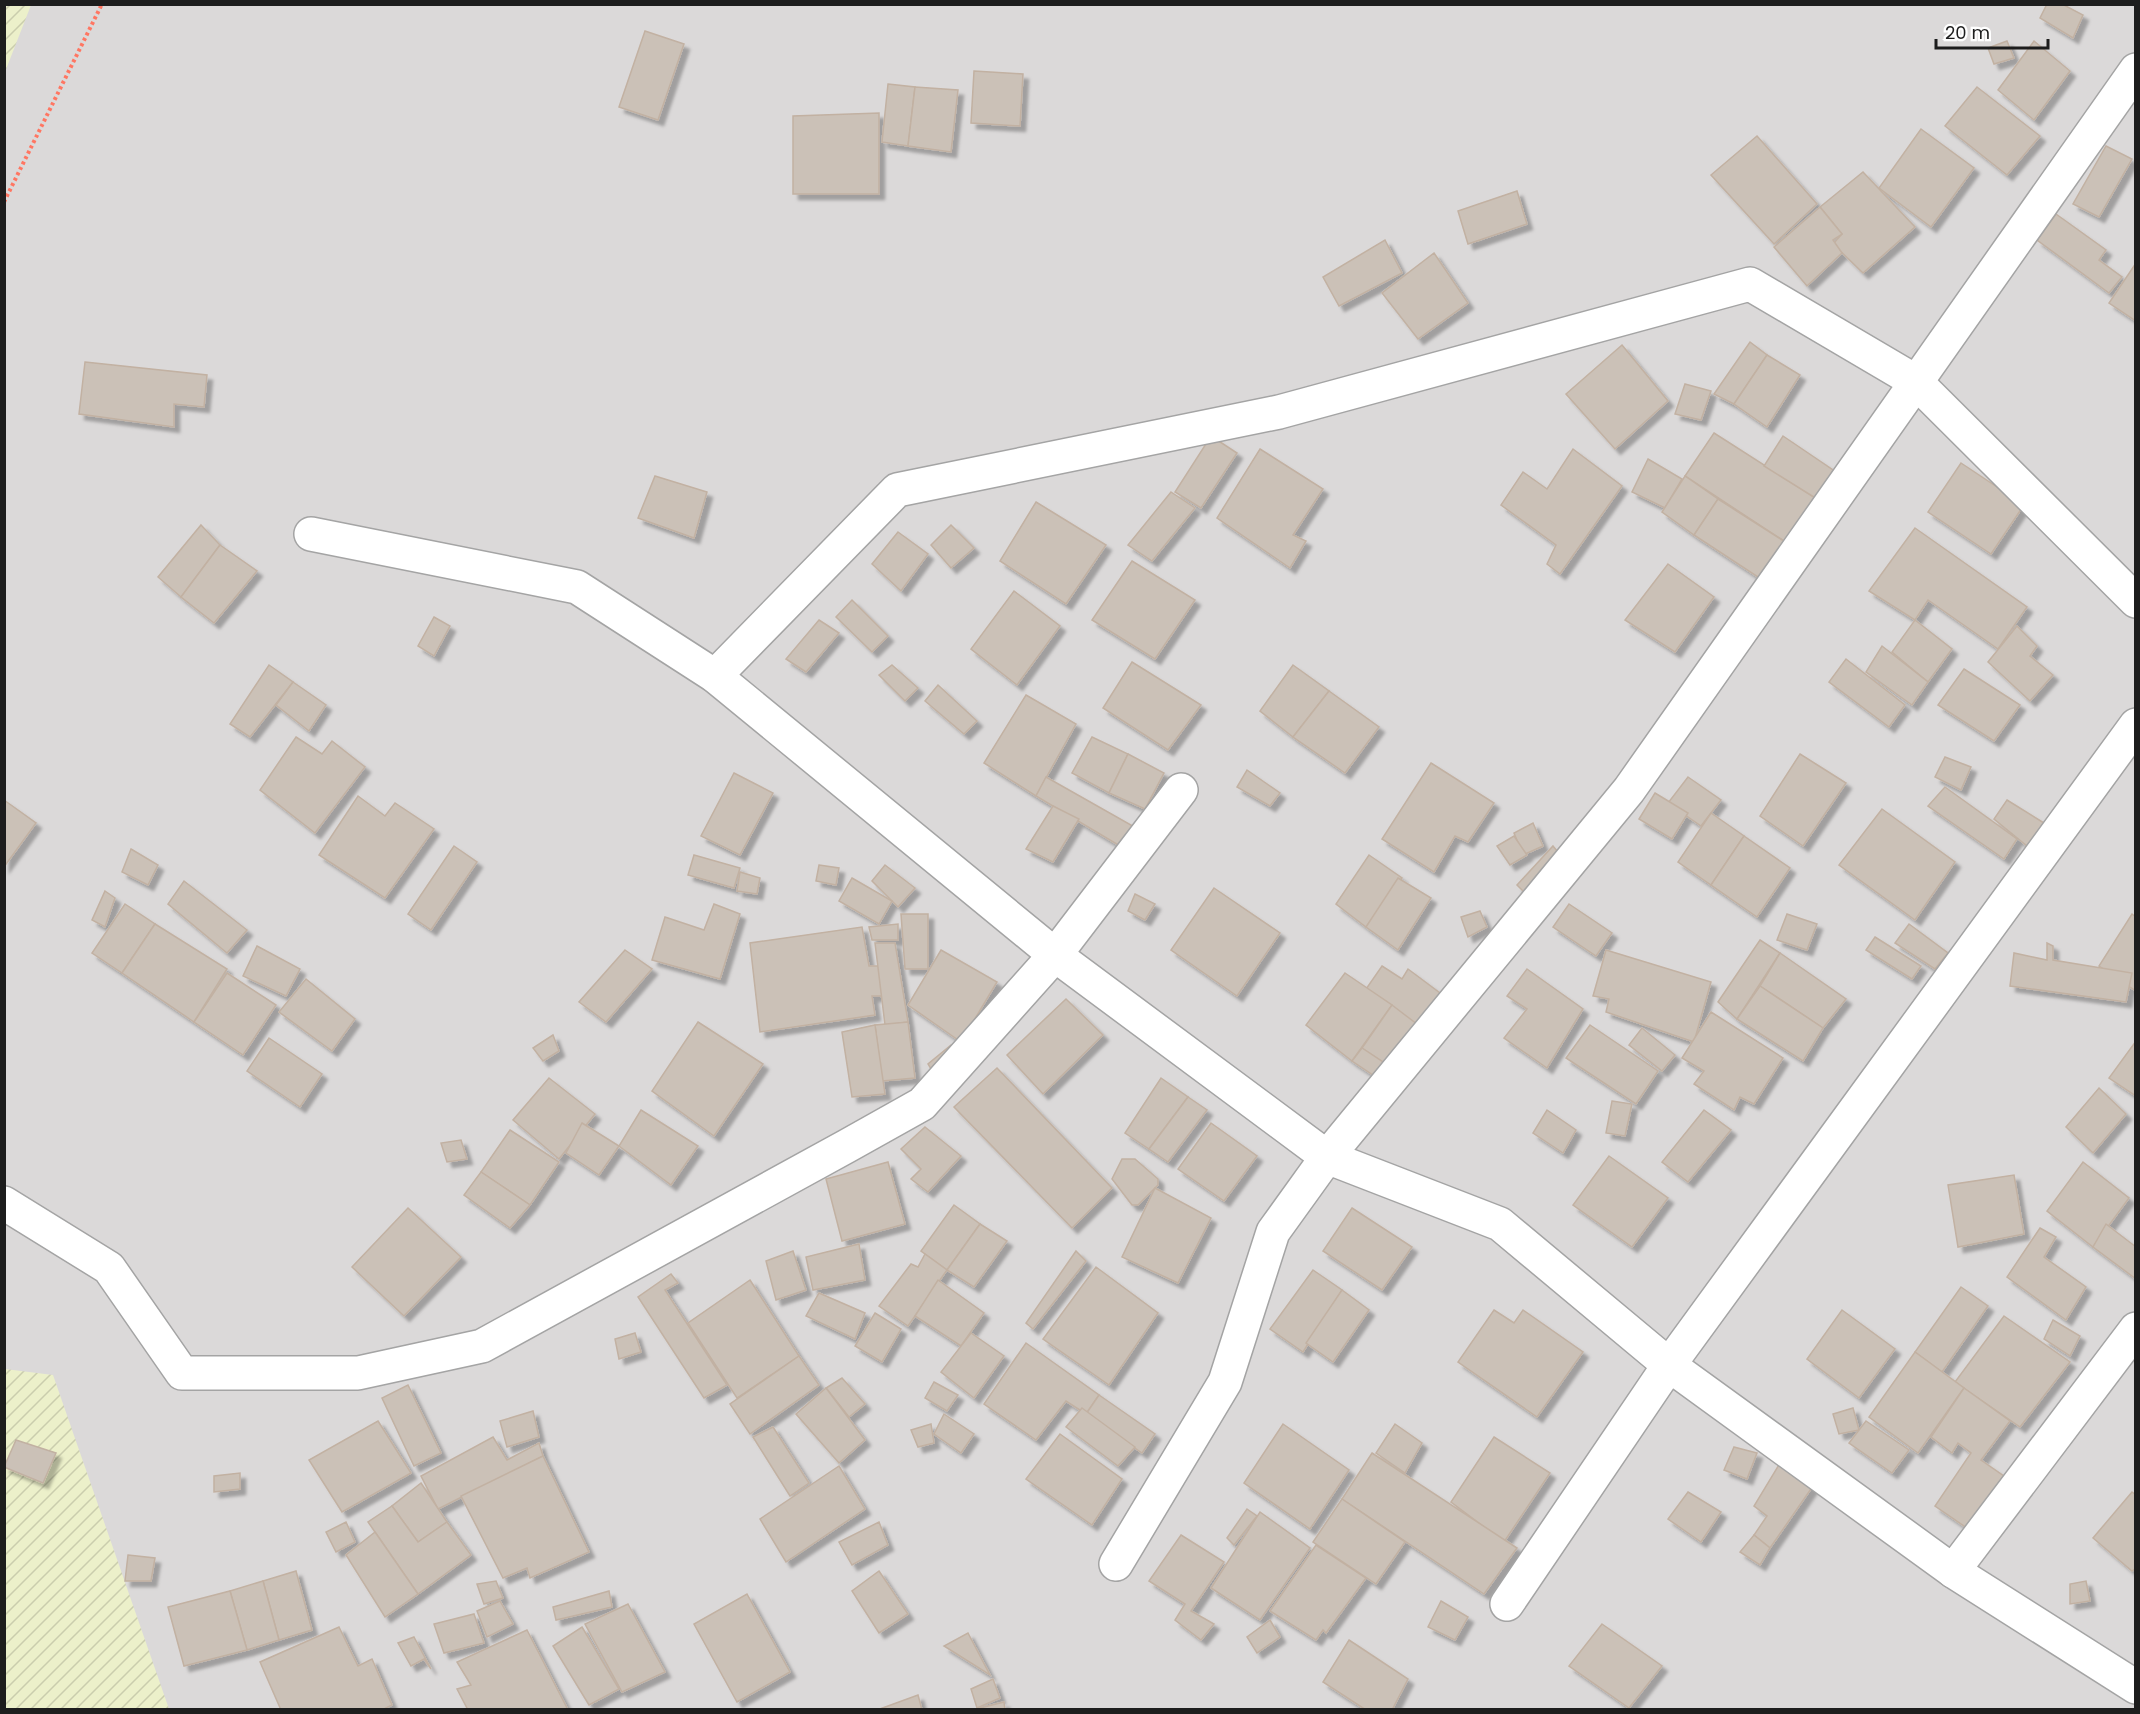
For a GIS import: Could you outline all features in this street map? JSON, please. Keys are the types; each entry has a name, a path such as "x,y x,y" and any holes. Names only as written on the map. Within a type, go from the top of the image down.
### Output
{"street":[{"path":"1116,1564 1225,1382 1273,1232 1327,1157 1629,790 1915,381 2124,109 2136,70"},
{"path":"716,676 897,490 1279,412 1750,284 1915,381 2136,600"},
{"path":"311,534 577,587 716,676 1055,955 1327,1157 1500,1224 1669,1365 1953,1571 2136,1687"},
{"path":"1507,1604 1669,1365 2136,725"},
{"path":"4,1203 109,1268 182,1373 358,1373 482,1346 922,1104 1055,955 1181,790"},
{"path":"1953,1571 2136,1329"}],"path":[{"path":"4,202 102,4"}],"shaded area":[{"path":"5,5 2135,5 2135,1709 5,1709"}],"green space":[{"path":"4,5 31,5 5,72"},
{"path":"5,1369 53,1375 169,1709 5,1710"}],"building":[{"path":"2047,4 2062,4 2083,15 2073,38 2040,18"},
{"path":"645,31 684,44 658,120 619,107"},
{"path":"2007,41 2014,58 1994,64 1988,48"},
{"path":"2034,41 2070,71 2034,120 1998,90"},
{"path":"974,71 1023,74 1020,126 971,123"},
{"path":"888,84 915,87 908,146 882,142"},
{"path":"915,87 958,90 951,152 908,146"},
{"path":"1977,87 2040,136 2007,175 1945,126"},
{"path":"879,113 879,194 793,194 793,116"},
{"path":"1921,129 1974,168 1931,227 1879,188"},
{"path":"1757,136 1817,204 1774,244 1711,175"},
{"path":"2106,146 2132,159 2099,217 2073,204"},
{"path":"1863,172 1915,227 1863,273 1833,244 1842,234 1820,207"},
{"path":"1517,191 1527,224 1468,244 1458,211"},
{"path":"1820,207 1842,234 1833,240 1842,253 1807,286 1774,247"},
{"path":"2056,214 2106,250 2099,260 2122,277 2109,293 2037,240"},
{"path":"1385,240 1402,273 1339,306 1323,277"},
{"path":"1434,253 1468,303 1418,339 1382,293"},
{"path":"2136,263 2136,321 2109,303"},
{"path":"1750,342 1767,355 1734,404 1714,394"},
{"path":"1622,345 1668,401 1615,449 1566,394"},
{"path":"1767,355 1800,375 1767,427 1734,404"},
{"path":"85,362 207,375 204,407 174,404 174,427 79,414"},
{"path":"1685,384 1711,391 1701,420 1675,414"},
{"path":"1714,433 1817,499 1790,545 1685,476"},
{"path":"1211,436 1237,453 1201,508 1175,492"},
{"path":"1783,436 1836,472 1817,499 1764,466"},
{"path":"1260,449 1323,489 1293,535 1306,541 1290,568 1217,518"},
{"path":"1573,449 1622,486 1560,574 1547,564 1556,545 1501,505 1523,472 1547,489"},
{"path":"1648,459 1682,479 1665,508 1632,492"},
{"path":"1961,463 2024,505 1991,554 1928,512"},
{"path":"655,476 707,492 694,538 638,518"},
{"path":"1685,476 1718,499 1694,535 1662,512"},
{"path":"1171,492 1195,508 1152,561 1128,545"},
{"path":"1718,499 1790,545 1764,581 1694,535"},
{"path":"1036,502 1106,545 1066,604 1000,561"},
{"path":"201,525 220,545 181,597 158,577"},
{"path":"951,525 974,548 951,568 931,545"},
{"path":"1915,528 2027,607 1998,649 1928,600 1915,620 1869,591"},
{"path":"898,532 928,554 901,591 872,564"},
{"path":"220,545 257,571 214,623 181,597"},
{"path":"1132,561 1195,600 1155,659 1092,620"},
{"path":"1668,564 1714,597 1675,652 1625,620"},
{"path":"1014,591 1060,626 1017,685 971,649"},
{"path":"852,600 888,636 872,652 836,617"},
{"path":"434,617 450,626 434,656 418,646"},
{"path":"819,620 839,633 806,672 786,659"},
{"path":"1915,620 1952,649 1928,682 1892,652"},
{"path":"2017,626 2037,646 2030,656 2053,675 2030,701 1988,662"},
{"path":"1882,646 1928,682 1912,705 1866,672"},
{"path":"1846,659 1905,705 1889,727 1829,682"},
{"path":"1132,662 1201,705 1168,750 1103,708"},
{"path":"269,665 293,682 250,737 230,724"},
{"path":"892,665 918,688 905,701 879,675"},
{"path":"1293,665 1329,691 1293,737 1260,711"},
{"path":"1964,669 2020,705 1994,741 1938,705"},
{"path":"293,682 326,705 309,731 276,705"},
{"path":"938,685 977,721 964,734 925,701"},
{"path":"1329,691 1379,727 1345,773 1293,737"},
{"path":"1026,695 1076,724 1036,796 984,763"},
{"path":"296,737 322,754 332,741 365,767 315,833 260,790"},
{"path":"1092,737 1128,754 1109,793 1072,773"},
{"path":"1128,754 1164,773 1145,809 1109,793"},
{"path":"1800,754 1846,783 1803,846 1760,816"},
{"path":"1945,757 1971,767 1961,790 1935,777"},
{"path":"1431,763 1494,803 1468,842 1455,836 1434,872 1382,839"},
{"path":"1247,770 1280,793 1270,806 1237,787"},
{"path":"734,773 773,793 740,855 701,836"},
{"path":"1046,777 1138,829 1125,849 1036,796"},
{"path":"1688,777 1721,800 1701,826 1668,803"},
{"path":"1945,787 2017,839 2004,859 1928,806"},
{"path":"1655,793 1688,813 1672,839 1639,819"},
{"path":"358,796 385,816 395,803 434,829 385,898 319,855"},
{"path":"4,800 36,823 4,867"},
{"path":"2007,800 2044,823 2027,846 1994,819"},
{"path":"1053,806 1079,819 1053,862 1026,849"},
{"path":"1882,809 1955,862 1915,920 1839,865"},
{"path":"1711,813 1744,836 1711,885 1678,862"},
{"path":"1533,823 1543,846 1523,855 1514,833"},
{"path":"1514,836 1527,855 1510,865 1497,846"},
{"path":"1744,836 1790,868 1757,917 1711,885"},
{"path":"454,846 477,862 431,930 408,914"},
{"path":"1553,846 1566,862 1533,901 1517,885"},
{"path":"131,849 158,865 148,885 122,872"},
{"path":"694,855 740,868 734,888 688,875"},
{"path":"1369,855 1402,878 1366,927 1336,904"},
{"path":"819,865 839,868 836,885 816,881"},
{"path":"885,865 915,888 898,907 872,881"},
{"path":"740,872 760,878 757,894 737,891"},
{"path":"852,878 892,901 879,924 839,901"},
{"path":"1398,878 1431,898 1398,950 1366,927"},
{"path":"184,881 247,930 227,953 168,904"},
{"path":"1214,888 1280,933 1237,996 1171,950"},
{"path":"105,891 115,898 105,927 92,920"},
{"path":"1135,894 1155,904 1145,920 1128,911"},
{"path":"125,904 155,924 122,973 92,953"},
{"path":"714,904 740,914 720,979 652,960 665,917 704,930"},
{"path":"1569,904 1612,933 1596,956 1553,927"},
{"path":"1480,911 1487,927 1468,937 1461,917"},
{"path":"901,914 928,914 928,969 905,969"},
{"path":"1787,914 1817,924 1807,950 1777,940"},
{"path":"2132,914 2136,917 2136,991 2099,966"},
{"path":"155,924 227,969 194,1022 122,973"},
{"path":"898,924 898,940 872,940 869,927"},
{"path":"1909,924 1948,953 1935,969 1895,943"},
{"path":"862,927 869,966 879,966 882,996 872,996 875,1015 760,1032 750,943"},
{"path":"1875,937 1921,966 1912,979 1866,950"},
{"path":"1760,940 1780,953 1737,1019 1718,1002"},
{"path":"875,943 895,943 908,1022 885,1025"},
{"path":"2047,943 2053,946 2053,960 2132,973 2126,1002 2010,986 2014,953 2047,960"},
{"path":"257,946 300,969 286,996 243,976"},
{"path":"625,950 652,969 606,1022 579,1002"},
{"path":"941,950 997,982 961,1042 908,1005"},
{"path":"1606,950 1711,982 1694,1042 1606,1012 1609,999 1593,996"},
{"path":"1780,953 1846,999 1823,1028 1760,986"},
{"path":"1382,966 1402,979 1408,969 1444,996 1422,1028 1366,989"},
{"path":"1527,969 1583,1009 1547,1068 1504,1038 1527,1009 1507,996"},
{"path":"227,973 276,1005 243,1055 194,1022"},
{"path":"1345,973 1392,1005 1352,1061 1306,1025"},
{"path":"306,979 355,1019 332,1051 279,1012"},
{"path":"1760,986 1823,1028 1803,1061 1737,1019"},
{"path":"1066,999 1103,1035 1043,1094 1007,1055"},
{"path":"1392,1005 1422,1028 1392,1068 1362,1048"},
{"path":"1711,1012 1783,1058 1754,1104 1740,1097 1734,1110 1694,1084 1704,1071 1682,1058"},
{"path":"698,1022 763,1064 714,1136 652,1091"},
{"path":"908,1022 915,1078 882,1081 875,1025"},
{"path":"875,1025 885,1094 852,1097 842,1032"},
{"path":"1590,1025 1658,1071 1636,1104 1566,1058"},
{"path":"1642,1028 1675,1055 1662,1071 1629,1045"},
{"path":"553,1035 559,1051 543,1061 533,1048"},
{"path":"269,1038 322,1074 300,1107 247,1071"},
{"path":"2136,1041 2136,1096 2109,1078"},
{"path":"951,1045 958,1055 934,1074 928,1064"},
{"path":"1362,1048 1392,1068 1382,1081 1352,1061"},
{"path":"997,1068 1112,1188 1072,1228 954,1107"},
{"path":"549,1078 595,1114 559,1159 513,1120"},
{"path":"1161,1078 1188,1097 1149,1149 1125,1133"},
{"path":"2099,1088 2126,1114 2093,1153 2066,1127"},
{"path":"1188,1097 1207,1110 1168,1162 1149,1149"},
{"path":"1612,1101 1632,1104 1625,1136 1606,1133"},
{"path":"641,1110 698,1146 671,1185 619,1146"},
{"path":"1547,1110 1576,1130 1563,1153 1533,1133"},
{"path":"1704,1110 1731,1130 1688,1182 1662,1162"},
{"path":"582,1123 619,1146 599,1175 566,1153"},
{"path":"1211,1123 1257,1156 1224,1201 1178,1169"},
{"path":"925,1127 961,1156 928,1192 911,1179 921,1169 901,1149"},
{"path":"510,1130 559,1162 530,1205 481,1172"},
{"path":"461,1140 467,1159 447,1162 441,1143"},
{"path":"1609,1156 1668,1198 1632,1247 1573,1205"},
{"path":"1122,1159 1135,1159 1158,1179 1158,1185 1138,1205 1132,1205 1112,1179"},
{"path":"888,1162 905,1224 842,1241 826,1179"},
{"path":"2083,1162 2129,1198 2093,1247 2047,1211"},
{"path":"481,1172 530,1205 510,1228 464,1195"},
{"path":"2014,1175 2024,1234 1958,1247 1948,1185"},
{"path":"1155,1188 1211,1218 1178,1283 1122,1257"},
{"path":"954,1205 980,1224 947,1270 921,1251"},
{"path":"408,1208 461,1257 404,1316 352,1267"},
{"path":"1352,1208 1412,1247 1382,1290 1323,1251"},
{"path":"980,1224 1007,1241 974,1287 947,1270"},
{"path":"2106,1224 2136,1247 2136,1279 2093,1247"},
{"path":"2040,1228 2056,1237 2044,1257 2086,1287 2066,1320 2007,1277"},
{"path":"859,1244 865,1280 813,1290 806,1257"},
{"path":"793,1251 806,1290 776,1300 766,1261"},
{"path":"1076,1251 1086,1261 1033,1329 1026,1323"},
{"path":"925,1254 947,1270 908,1326 879,1306 911,1264 918,1267"},
{"path":"1096,1267 1158,1313 1109,1385 1043,1339"},
{"path":"1313,1270 1342,1290 1303,1352 1270,1329"},
{"path":"671,1274 678,1283 665,1290 727,1385 704,1398 638,1297"},
{"path":"750,1280 799,1356 737,1398 688,1323"},
{"path":"938,1280 984,1313 961,1346 915,1316"},
{"path":"1961,1287 1988,1306 1942,1372 1915,1352"},
{"path":"1342,1290 1369,1310 1333,1362 1306,1343"},
{"path":"819,1293 865,1313 855,1339 806,1316"},
{"path":"1494,1310 1514,1323 1523,1310 1583,1352 1537,1417 1458,1362"},
{"path":"1842,1310 1895,1349 1859,1398 1807,1359"},
{"path":"875,1313 901,1329 882,1362 855,1346"},
{"path":"2004,1316 2070,1362 2020,1427 1955,1382"},
{"path":"2053,1320 2080,1336 2070,1356 2044,1339"},
{"path":"635,1333 641,1352 619,1359 615,1339"},
{"path":"971,1333 1004,1356 974,1398 941,1372"},
{"path":"1026,1343 1099,1395 1086,1414 1066,1401 1036,1440 984,1404"},
{"path":"1915,1352 1964,1388 1918,1453 1869,1417"},
{"path":"799,1356 819,1385 750,1434 730,1404"},
{"path":"842,1378 865,1404 849,1417 826,1388"},
{"path":"934,1382 958,1395 947,1411 925,1398"},
{"path":"408,1385 441,1453 414,1466 382,1398"},
{"path":"826,1388 865,1440 839,1463 796,1414"},
{"path":"1964,1388 2010,1421 1981,1460 2014,1483 1977,1535 1935,1506 1971,1453 1958,1443 1952,1453 1931,1437"},
{"path":"1099,1395 1155,1434 1142,1453 1086,1414"},
{"path":"1082,1408 1135,1447 1118,1466 1066,1427"},
{"path":"1853,1408 1859,1430 1839,1434 1833,1414"},
{"path":"533,1411 539,1437 507,1447 500,1421"},
{"path":"944,1414 974,1434 961,1453 934,1434"},
{"path":"378,1421 411,1473 342,1512 309,1460"},
{"path":"1866,1421 1909,1450 1892,1473 1849,1443"},
{"path":"931,1424 934,1443 918,1447 911,1430"},
{"path":"1283,1424 1349,1470 1310,1529 1244,1483"},
{"path":"1395,1424 1422,1443 1405,1473 1376,1453"},
{"path":"773,1427 809,1483 790,1496 753,1437"},
{"path":"1060,1434 1122,1479 1092,1525 1026,1479"},
{"path":"493,1437 507,1460 539,1443 543,1456 438,1509 421,1476"},
{"path":"1494,1437 1550,1473 1504,1542 1451,1502"},
{"path":"16,1440 56,1453 43,1483 4,1467"},
{"path":"1734,1447 1757,1453 1747,1479 1724,1470"},
{"path":"1372,1453 1517,1548 1484,1594 1342,1499"},
{"path":"543,1456 589,1552 530,1578 527,1568 503,1578 461,1496"},
{"path":"1780,1463 1813,1486 1770,1548 1754,1535 1767,1516 1754,1506"},
{"path":"839,1466 865,1509 786,1562 760,1519"},
{"path":"240,1473 240,1489 214,1492 214,1476"},
{"path":"421,1483 447,1522 418,1542 392,1506"},
{"path":"1688,1492 1721,1512 1701,1542 1668,1519"},
{"path":"2132,1492 2136,1495 2136,1568 2132,1571 2093,1538"},
{"path":"1342,1499 1405,1542 1376,1584 1313,1542"},
{"path":"392,1506 418,1542 447,1522 471,1555 418,1594 368,1522"},
{"path":"1247,1509 1257,1516 1234,1545 1227,1538"},
{"path":"1260,1512 1310,1548 1260,1620 1211,1588"},
{"path":"346,1522 355,1542 336,1552 326,1532"},
{"path":"879,1522 888,1545 852,1565 839,1542"},
{"path":"375,1532 418,1594 385,1617 346,1555"},
{"path":"1181,1535 1224,1562 1191,1611 1214,1624 1201,1640 1175,1620 1185,1604 1149,1581"},
{"path":"1754,1535 1770,1548 1760,1565 1740,1552"},
{"path":"1316,1545 1366,1578 1326,1633 1323,1630 1316,1640 1270,1611"},
{"path":"128,1555 155,1558 151,1581 125,1581"},
{"path":"296,1571 312,1630 279,1640 263,1581"},
{"path":"879,1571 908,1614 879,1633 852,1591"},
{"path":"263,1581 279,1640 247,1650 230,1591"},
{"path":"496,1581 503,1598 484,1604 477,1584"},
{"path":"2086,1581 2090,1601 2070,1604 2070,1584"},
{"path":"230,1591 247,1650 184,1666 168,1607"},
{"path":"609,1591 612,1607 556,1620 553,1607"},
{"path":"747,1594 790,1672 737,1702 694,1624"},
{"path":"500,1601 513,1624 487,1637 477,1611"},
{"path":"1441,1601 1468,1617 1455,1640 1428,1627"},
{"path":"628,1604 665,1672 622,1692 585,1624"},
{"path":"474,1614 484,1643 444,1653 434,1624"},
{"path":"1270,1620 1280,1637 1257,1653 1247,1637"},
{"path":"1602,1624 1662,1666 1629,1708 1569,1666"},
{"path":"339,1627 358,1666 372,1659 392,1705 382,1710 281,1710 260,1662"},
{"path":"582,1627 619,1689 589,1705 553,1646"},
{"path":"527,1630 568,1710 468,1710 457,1689 471,1685 457,1662"},
{"path":"968,1633 990,1675 944,1646"},
{"path":"414,1637 431,1669 424,1659 411,1666 398,1643"},
{"path":"1349,1640 1408,1679 1392,1710 1366,1710 1323,1682"},
{"path":"993,1679 1000,1698 977,1708 971,1689"},
{"path":"918,1695 922,1710 877,1710"},
{"path":"1004,1702 1005,1710 981,1710 980,1708"}]}
